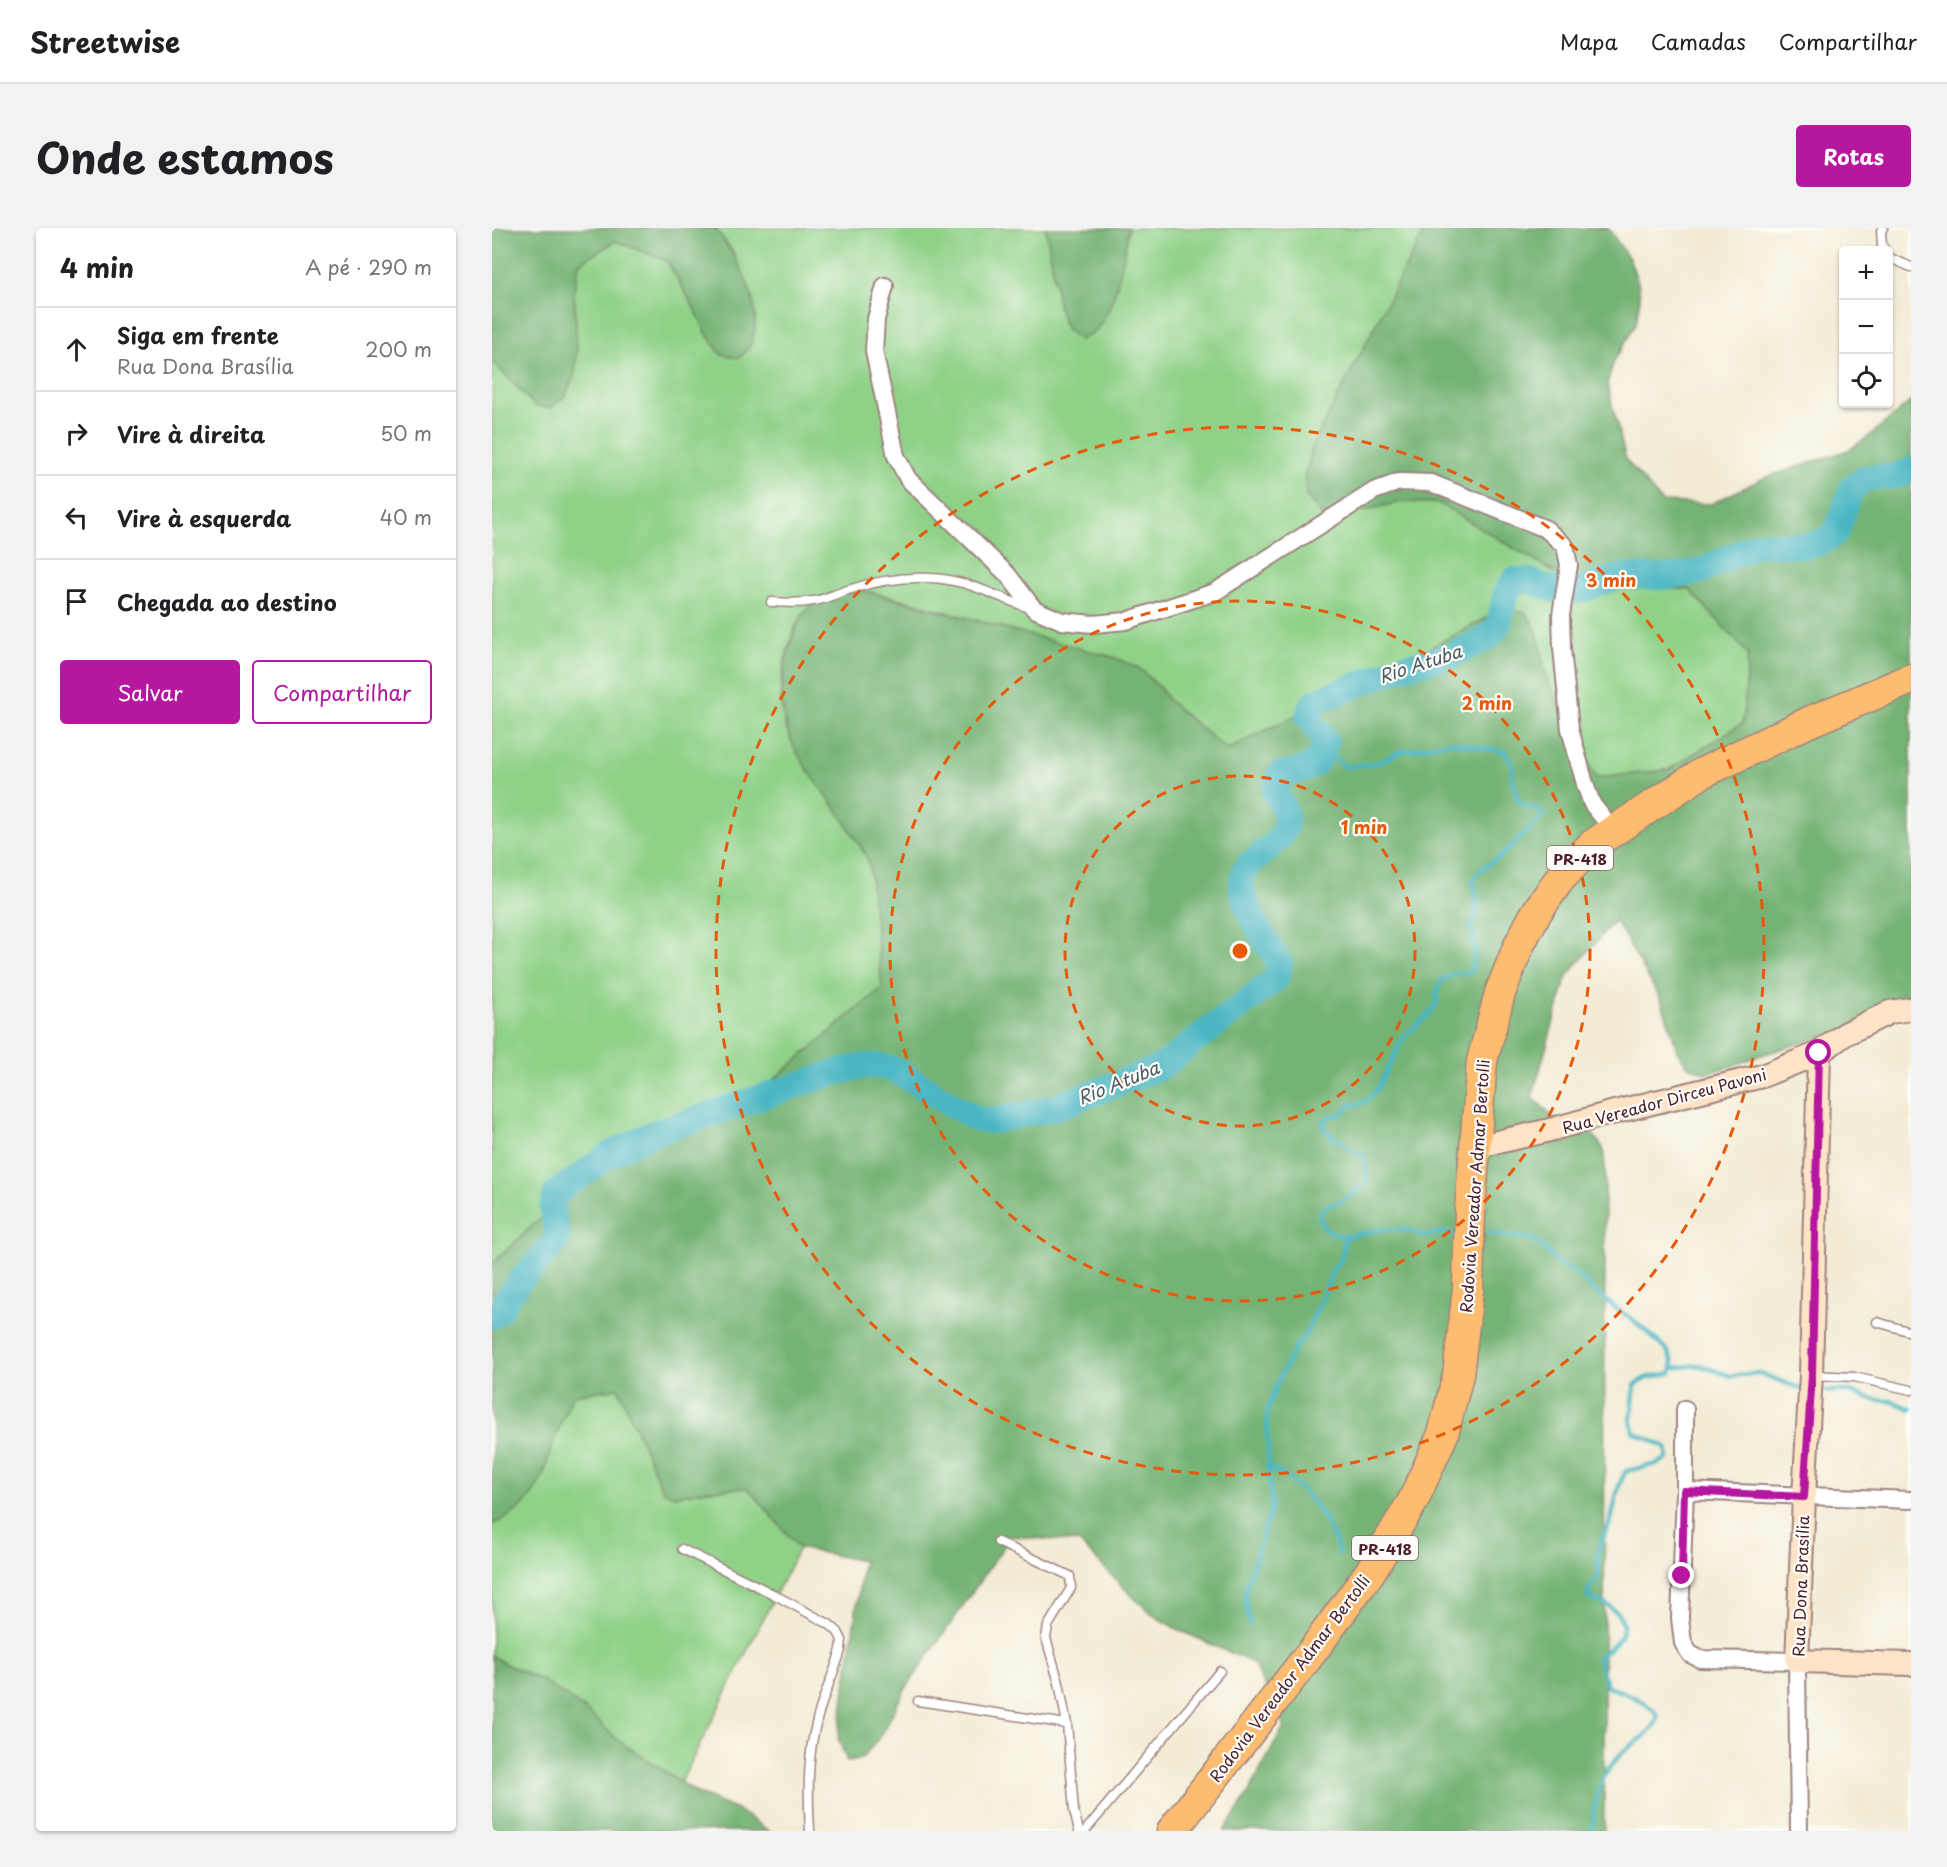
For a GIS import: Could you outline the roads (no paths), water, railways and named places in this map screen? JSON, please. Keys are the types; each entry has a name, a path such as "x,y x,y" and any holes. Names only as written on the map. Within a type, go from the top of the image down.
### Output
{"highway":[{"name":"Rodovia Vereador Admar Bertolli","path":"1172,1831 1314,1649 1370,1572 1413,1501 1443,1434 1458,1375 1468,1289 1482,1061 1500,993 1519,945 1536,913 1559,880 1592,845 1702,773 1811,721 1911,679"}],"street":[{"path":"885,286 876,319 874,351 896,456 908,479 1008,575 1034,609 1062,621 1093,624 1126,621 1215,592 1374,491 1399,482 1431,483 1546,529 1565,546 1569,565 1562,626 1570,729 1592,804 1612,830"},
{"name":"Rua Vereador Dirceu Pavoni","path":"1475,1147 1762,1076 1819,1053 1845,1034 1890,1012 1911,1009"},
{"name":"Rua Dona Brasília","path":"1799,1831 1797,1661 1812,1374 1819,1053"},
{"path":"1685,1409 1680,1618 1683,1643 1690,1654 1700,1659 1911,1664"},
{"path":"1684,1491 1911,1500"}],"lane":[{"path":"1882,246 1881,231 1883,228"},
{"path":"1893,259 1911,267"},
{"path":"771,602 816,601 845,590 874,583 928,578 951,580 989,590 1014,603 1034,609"},
{"path":"1877,1322 1911,1332"},
{"path":"1812,1374 1854,1377 1911,1390"},
{"path":"998,1542 1070,1576 1072,1582 1071,1588 1048,1626 1046,1638 1059,1683 1066,1724 1074,1811 1079,1831"},
{"path":"682,1549 829,1624 838,1632 842,1640 841,1650 817,1720 810,1760 808,1801 810,1831"},
{"path":"1085,1831 1220,1671"},
{"path":"918,1701 1066,1724"}],"waterway":[{"name":"Rio Atuba","path":"1578,591 1621,576 1668,577 1699,572 1757,544 1806,546 1822,542 1836,533 1852,488 1865,478 1896,476 1911,470"},
{"name":"Rio Atuba","path":"492,1316 558,1239 552,1208 556,1193 609,1155 651,1134 833,1073 864,1066 880,1066 895,1070 976,1119 992,1121 1054,1108 1161,1067 1276,979 1280,964 1249,911 1242,889 1242,879 1250,863 1274,844 1285,828 1285,811 1275,792 1280,774 1310,767 1315,764 1323,751 1326,742 1308,717 1314,702 1402,667 1448,657 1489,637 1499,624 1506,593 1514,580 1530,581 1558,591"},
{"path":"1326,742 1336,758 1346,767 1378,763 1399,752 1451,742 1505,752 1513,765 1512,776 1518,800 1526,807 1537,808 1544,815 1500,857 1480,870 1473,880 1477,902 1476,915 1471,925 1475,948 1472,971 1450,976 1441,982 1438,987 1437,1003 1429,1014 1404,1037 1378,1088 1364,1103 1351,1105 1339,1115 1327,1117 1323,1127 1364,1157 1368,1182 1350,1196 1320,1211 1321,1223 1327,1230 1339,1236 1400,1229 1413,1231 1423,1236 1447,1232 1460,1236"},
{"path":"1490,1233 1532,1239 1544,1248 1556,1262 1576,1274 1667,1350 1673,1362 1672,1368"},
{"path":"1250,1625 1245,1598 1246,1587 1272,1506 1267,1419 1269,1406 1279,1379 1296,1346 1304,1337 1333,1269 1341,1260 1346,1236"},
{"path":"1592,1831 1596,1799 1608,1770 1622,1753 1653,1727 1658,1716 1642,1701 1607,1686 1598,1658 1619,1638 1623,1623 1616,1611 1588,1598 1588,1590 1599,1574 1599,1547 1609,1525 1620,1484 1626,1471 1657,1464 1668,1458 1666,1447 1633,1432 1631,1419 1635,1385 1646,1378 1671,1373 1672,1368 1699,1365 1731,1376 1759,1373 1802,1389"},
{"path":"1826,1391 1847,1391 1876,1400 1891,1401 1911,1409"},
{"path":"1268,1468 1292,1481 1313,1503 1329,1529 1339,1554"}]}
